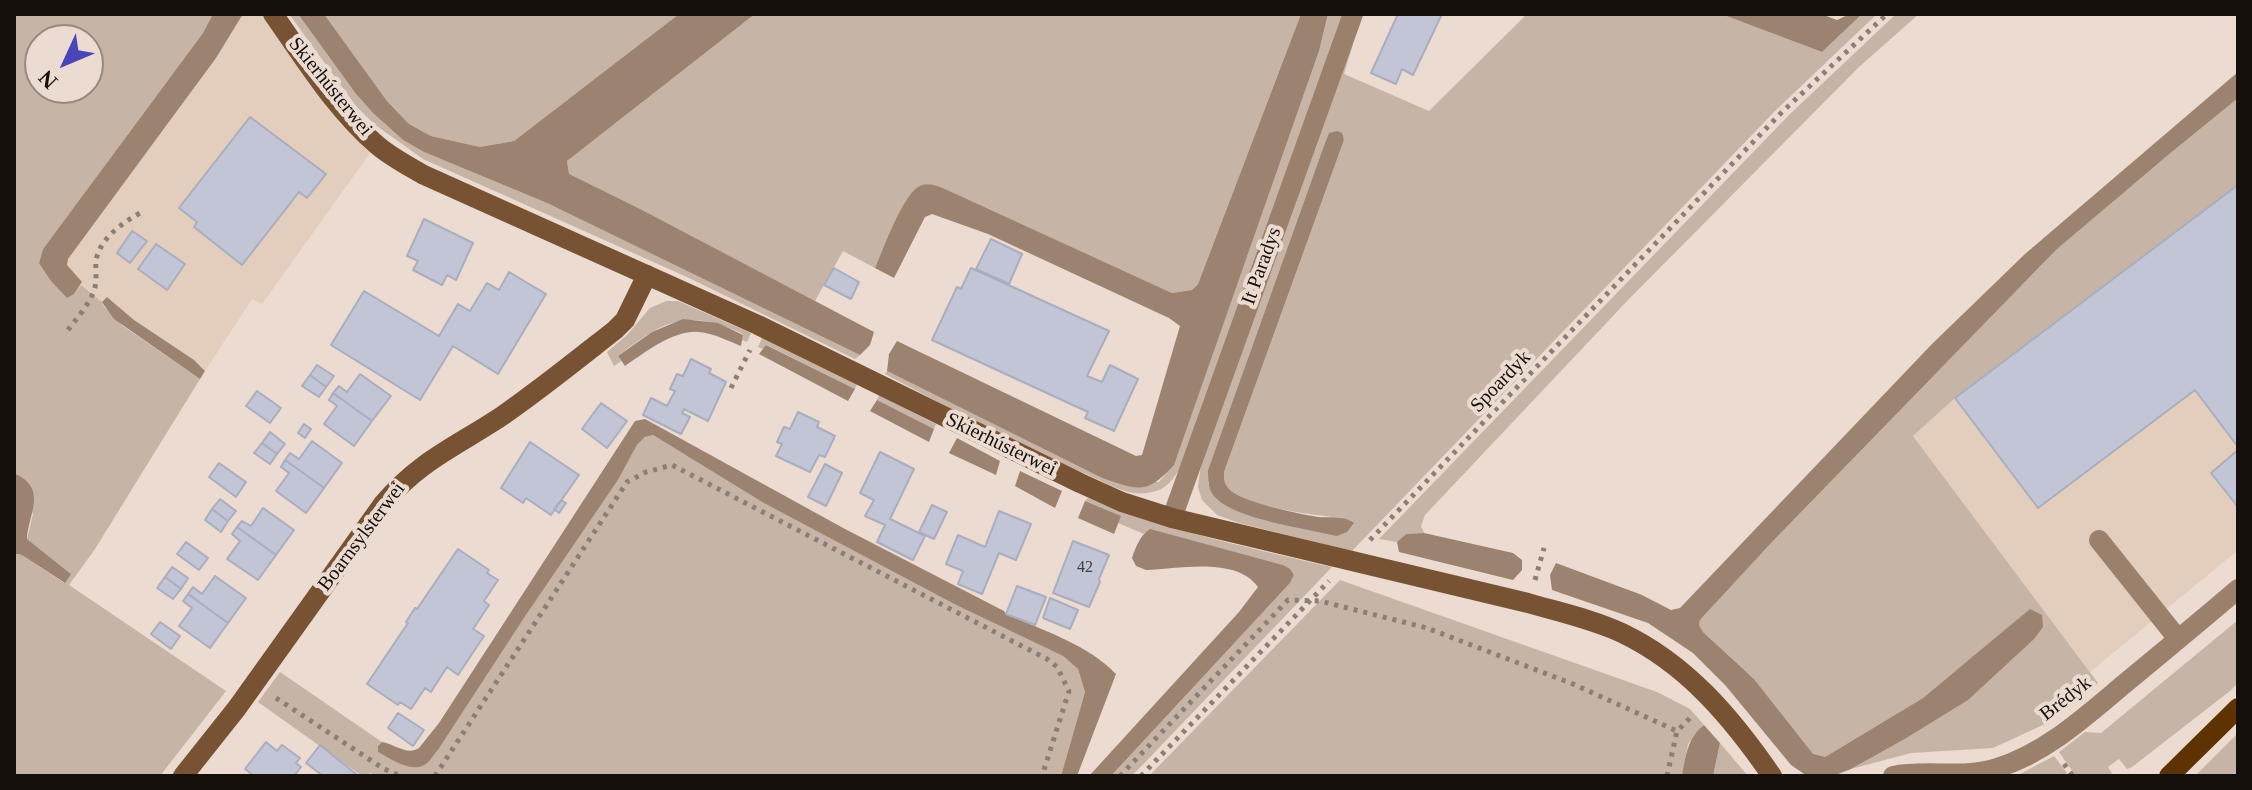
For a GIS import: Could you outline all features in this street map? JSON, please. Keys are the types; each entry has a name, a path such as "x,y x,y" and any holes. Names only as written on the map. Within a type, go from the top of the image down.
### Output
{"main road":[{"path":"2169,776 2238,708"}],"street":[{"name":"Skierhústerwei","path":"273,14 358,128 379,147 424,175 761,326 1122,502 1172,518 1528,603 1601,625 1643,645 1687,676 1738,729 1772,776"},
{"name":"It Paradys","path":"1172,518 1353,14"},
{"name":"Boarnsylsterwei","path":"183,776 255,684 397,488 438,454 500,417 615,330 625,320 647,275"},
{"path":"2099,540 2178,639"},
{"name":"Brédyk","path":"1893,776 1974,774 2017,762 2049,743 2107,698 2238,589"}],"path":[{"name":"Spoardyk","path":"1141,776 1782,112 1887,14"},
{"path":"68,330 94,292 96,258 103,244 117,228 144,211"},
{"path":"731,388 761,326"},
{"path":"435,776 627,482 646,472 672,465 1047,659 1057,667 1069,691 1042,776"},
{"path":"1120,776 1288,600 1320,601 1427,628 1573,684 1677,731"},
{"path":"255,684 384,769 400,776"},
{"path":"1667,776 1677,731 1711,698"}],"shaded area":[{"path":"14,14 213,14 203,33 43,249 39,263 74,294 81,285 102,302 123,326 200,379 95,549 69,585 226,691 160,776 14,776 14,554 25,557 64,583 71,574 27,539 33,514 21,477 14,473"},
{"path":"213,14 243,14 216,58 68,259 67,265 82,282 67,298 39,263 43,249 203,33"},
{"path":"243,14 261,14 339,123 370,153 262,304 252,299 205,371 109,298 102,302 81,285 82,282 67,265 68,259 216,58"},
{"path":"289,14 298,14 356,94 403,140 424,152 547,203 860,355 855,359 687,277 423,159 374,124 356,106"},
{"path":"298,14 324,14 387,101 409,124 431,136 480,147 514,141 679,14 755,14 567,161 569,174 874,332 870,345 860,355 547,203 424,152 403,140 356,94"},
{"path":"324,14 679,14 514,141 480,147 431,136 409,124 387,101"},
{"path":"755,14 1301,14 1198,284 1192,290 1172,293 943,188 928,184 906,200 875,268 843,251 815,301 569,175 567,161"},
{"path":"1301,14 1328,14 1319,51 1174,465 1156,482 1140,488 1100,477 887,371 889,354 897,341 1136,456 1142,455 1180,326 1169,318 988,234 932,214 925,217 894,278 875,268 906,201 918,187 930,184 1172,293 1192,290 1198,284"},
{"path":"1328,14 1346,14 1185,459 1168,484 1143,493 1117,488 1011,440 885,374 887,371 1100,477 1159,482 1174,464 1319,51"},
{"path":"1527,14 1721,14 1822,52 1862,14 1877,14 1775,111 1352,551 1217,515 1202,500 1198,487 1201,464 1349,46 1353,44 1344,74 1429,111","holes":["1341,133 1344,140 1224,475 1229,490 1251,501 1304,513 1348,518 1262,518 1208,484 1208,470 1321,154"]},
{"path":"1721,14 1821,14 1837,20 1850,14 1862,14 1822,52"},
{"path":"1896,14 1919,14 1859,67 1629,299 1425,515 1421,526 1424,533 1406,534 1397,542 1379,539 1789,115"},
{"path":"2238,72 2238,98 2056,250 1700,620 1703,632 1754,679 1813,754 1825,757 1923,698 2030,609 2042,615 2043,627 2034,639 1968,700 1851,769 1833,776 1807,776 1791,765 1726,686 1693,653 1648,623 1552,590 1550,575 1556,563 1642,595 1671,610 1680,608 1932,344 2025,254"},
{"path":"2238,98 2238,185 1955,398 1913,436 2098,683 2045,724 1993,748 1911,753 1851,769 1903,740 1958,669 1923,698 1825,757 1813,755 1754,679 1703,632 1700,620 2056,250"},
{"path":"1329,133 1342,133 1344,140 1224,472 1227,487 1235,494 1257,503 1354,523 1347,532 1337,536 1256,518 1227,506 1212,493 1208,470 1321,154"},
{"path":"2238,185 2238,550 2090,672 1913,436 1955,398"},
{"path":"107,297 134,320 194,360 205,371 200,379 114,319 102,302"},
{"path":"666,301 678,301 751,333 747,342 742,340 743,334 706,321 677,322 649,334 618,356 621,361 614,366 607,352 627,335 650,308"},
{"path":"683,319 718,323 743,335 741,346 710,334 689,332 660,343 625,366 618,356 652,332"},
{"path":"762,338 857,384 855,389 767,345 763,349 758,347"},
{"path":"766,345 855,389 848,401 759,354"},
{"path":"879,395 936,424 934,429 877,400"},
{"path":"877,400 934,429 929,442 870,411"},
{"path":"645,419 1006,614 1078,646 1105,664 1116,674 1077,776 1061,776 1085,692 1078,669 1063,656 956,605 764,503 653,435 645,437 637,445 618,480 430,760 413,767 378,752 382,742 405,750 419,748 439,723 635,421"},
{"path":"653,435 765,503 956,605 1063,656 1078,669 1085,692 1061,776 376,776 370,773 362,776 258,702 280,672 382,742 378,746 424,765 438,750 618,480 637,445 645,437"},
{"path":"957,438 1000,461 996,475 949,453"},
{"path":"1020,471 1062,491 1055,508 1015,486"},
{"path":"14,473 31,486 34,494 27,539 71,574 65,583 25,557 14,554"},
{"path":"1088,498 1178,529 1332,567 1132,776 1111,776 1290,583 1294,575 1283,565 1151,530 1144,534 1118,523 1120,516 1085,501"},
{"path":"1085,501 1121,516 1114,534 1078,518"},
{"path":"1150,529 1283,565 1294,575 1290,583 1111,776 1089,776 1239,612 1258,587 1248,577 1221,568 1146,570 1136,566 1132,558 1135,549"},
{"path":"1424,533 1513,553 1522,560 1522,570 1513,580 1399,552 1397,542 1406,534"},
{"path":"1340,580 1657,692 1690,709 1704,725 1688,744 1682,776 1149,776"},
{"path":"2238,620 2238,683 2230,691 2132,767 2127,769 2119,759 2108,767 2112,773 2108,776 2076,776 2059,752 2085,732 2101,733"},
{"path":"1704,725 1720,743 1713,776 1682,776 1691,742"},
{"path":"2238,733 2237,776 2195,776"},
{"path":"1720,743 1748,776 1713,776"},
{"path":"2054,756 2067,773 2063,776 2016,776"}],"building":[{"path":"1398,14 1442,14 1413,75 1402,69 1396,84 1371,73"},
{"path":"250,117 326,174 307,198 299,192 242,265 194,227 197,222 179,208"},
{"path":"2238,185 2238,447 2195,390 2038,508 1955,398"},
{"path":"424,219 473,243 456,280 447,275 442,285 413,270 418,261 407,256"},
{"path":"132,231 147,241 130,263 117,253"},
{"path":"991,239 1022,254 1009,284 976,269"},
{"path":"156,244 185,264 167,290 138,269"},
{"path":"834,268 859,282 851,299 824,285"},
{"path":"971,268 1109,331 1087,376 1102,382 1110,365 1138,379 1114,431 1085,418 1088,412 932,340 957,287 961,289"},
{"path":"509,272 546,294 498,374 453,346 420,400 331,345 364,291 439,336 458,304 470,311 487,283 499,290"},
{"path":"691,359 711,369 709,373 726,382 708,421 684,409 682,413 690,417 681,434 643,415 651,398 667,406 675,391 670,389 677,374 683,376"},
{"path":"317,365 334,376 326,387 310,375"},
{"path":"360,374 391,396 372,421 333,393 339,386 347,392"},
{"path":"310,375 326,387 319,397 302,386"},
{"path":"257,391 281,408 270,423 246,406"},
{"path":"333,393 372,421 354,446 324,424 337,406 329,400"},
{"path":"601,403 627,421 607,448 582,429"},
{"path":"798,412 819,422 817,427 835,436 825,457 819,455 810,472 776,456 782,444 777,442 784,427 790,429"},
{"path":"304,424 311,429 305,438 298,433"},
{"path":"270,432 285,444 277,454 262,443"},
{"path":"312,441 342,463 324,488 285,460 290,453 299,459"},
{"path":"530,442 579,475 551,515 526,498 523,503 501,488"},
{"path":"262,443 277,454 270,464 254,453"},
{"path":"2238,450 2238,507 2211,473"},
{"path":"880,452 914,469 890,519 925,536 913,560 877,542 885,525 865,516 874,500 860,493"},
{"path":"285,460 324,488 306,513 276,491 289,473 281,467"},
{"path":"219,463 246,482 236,497 209,477"},
{"path":"825,464 842,473 826,506 808,497"},
{"path":"220,499 236,511 228,521 212,509"},
{"path":"561,500 566,503 559,513 554,509"},
{"path":"932,505 947,512 934,539 919,532"},
{"path":"263,508 294,530 276,555 237,527 242,521 251,526"},
{"path":"212,509 228,521 221,532 205,520"},
{"path":"999,511 1031,524 1016,560 999,553 982,594 958,584 963,571 946,564 958,535 985,547"},
{"path":"237,527 276,555 258,580 227,559 240,541 232,534"},
{"path":"1073,541 1109,555 1089,607 1053,593"},
{"path":"186,542 208,558 199,570 177,554"},
{"path":"458,549 498,580 484,601 489,605 473,629 484,636 458,675 447,667 431,692 425,688 411,709 400,702 398,705 367,684 415,608"},
{"path":"172,567 188,578 181,589 165,577"},
{"path":"215,576 246,598 228,623 188,594 193,587 202,594"},
{"path":"165,577 181,589 173,599 157,588"},
{"path":"1017,586 1046,597 1035,625 1006,614"},
{"path":"188,594 228,623 210,648 179,626 192,608 183,601"},
{"path":"1050,598 1078,610 1070,629 1043,618"},
{"path":"160,622 180,636 171,649 151,634"},
{"path":"398,713 424,730 413,746 388,728"},
{"path":"266,742 277,751 282,745 300,758 296,763 301,767 294,776 254,776 245,769"},
{"path":"320,745 356,774 323,776 306,763"}]}
